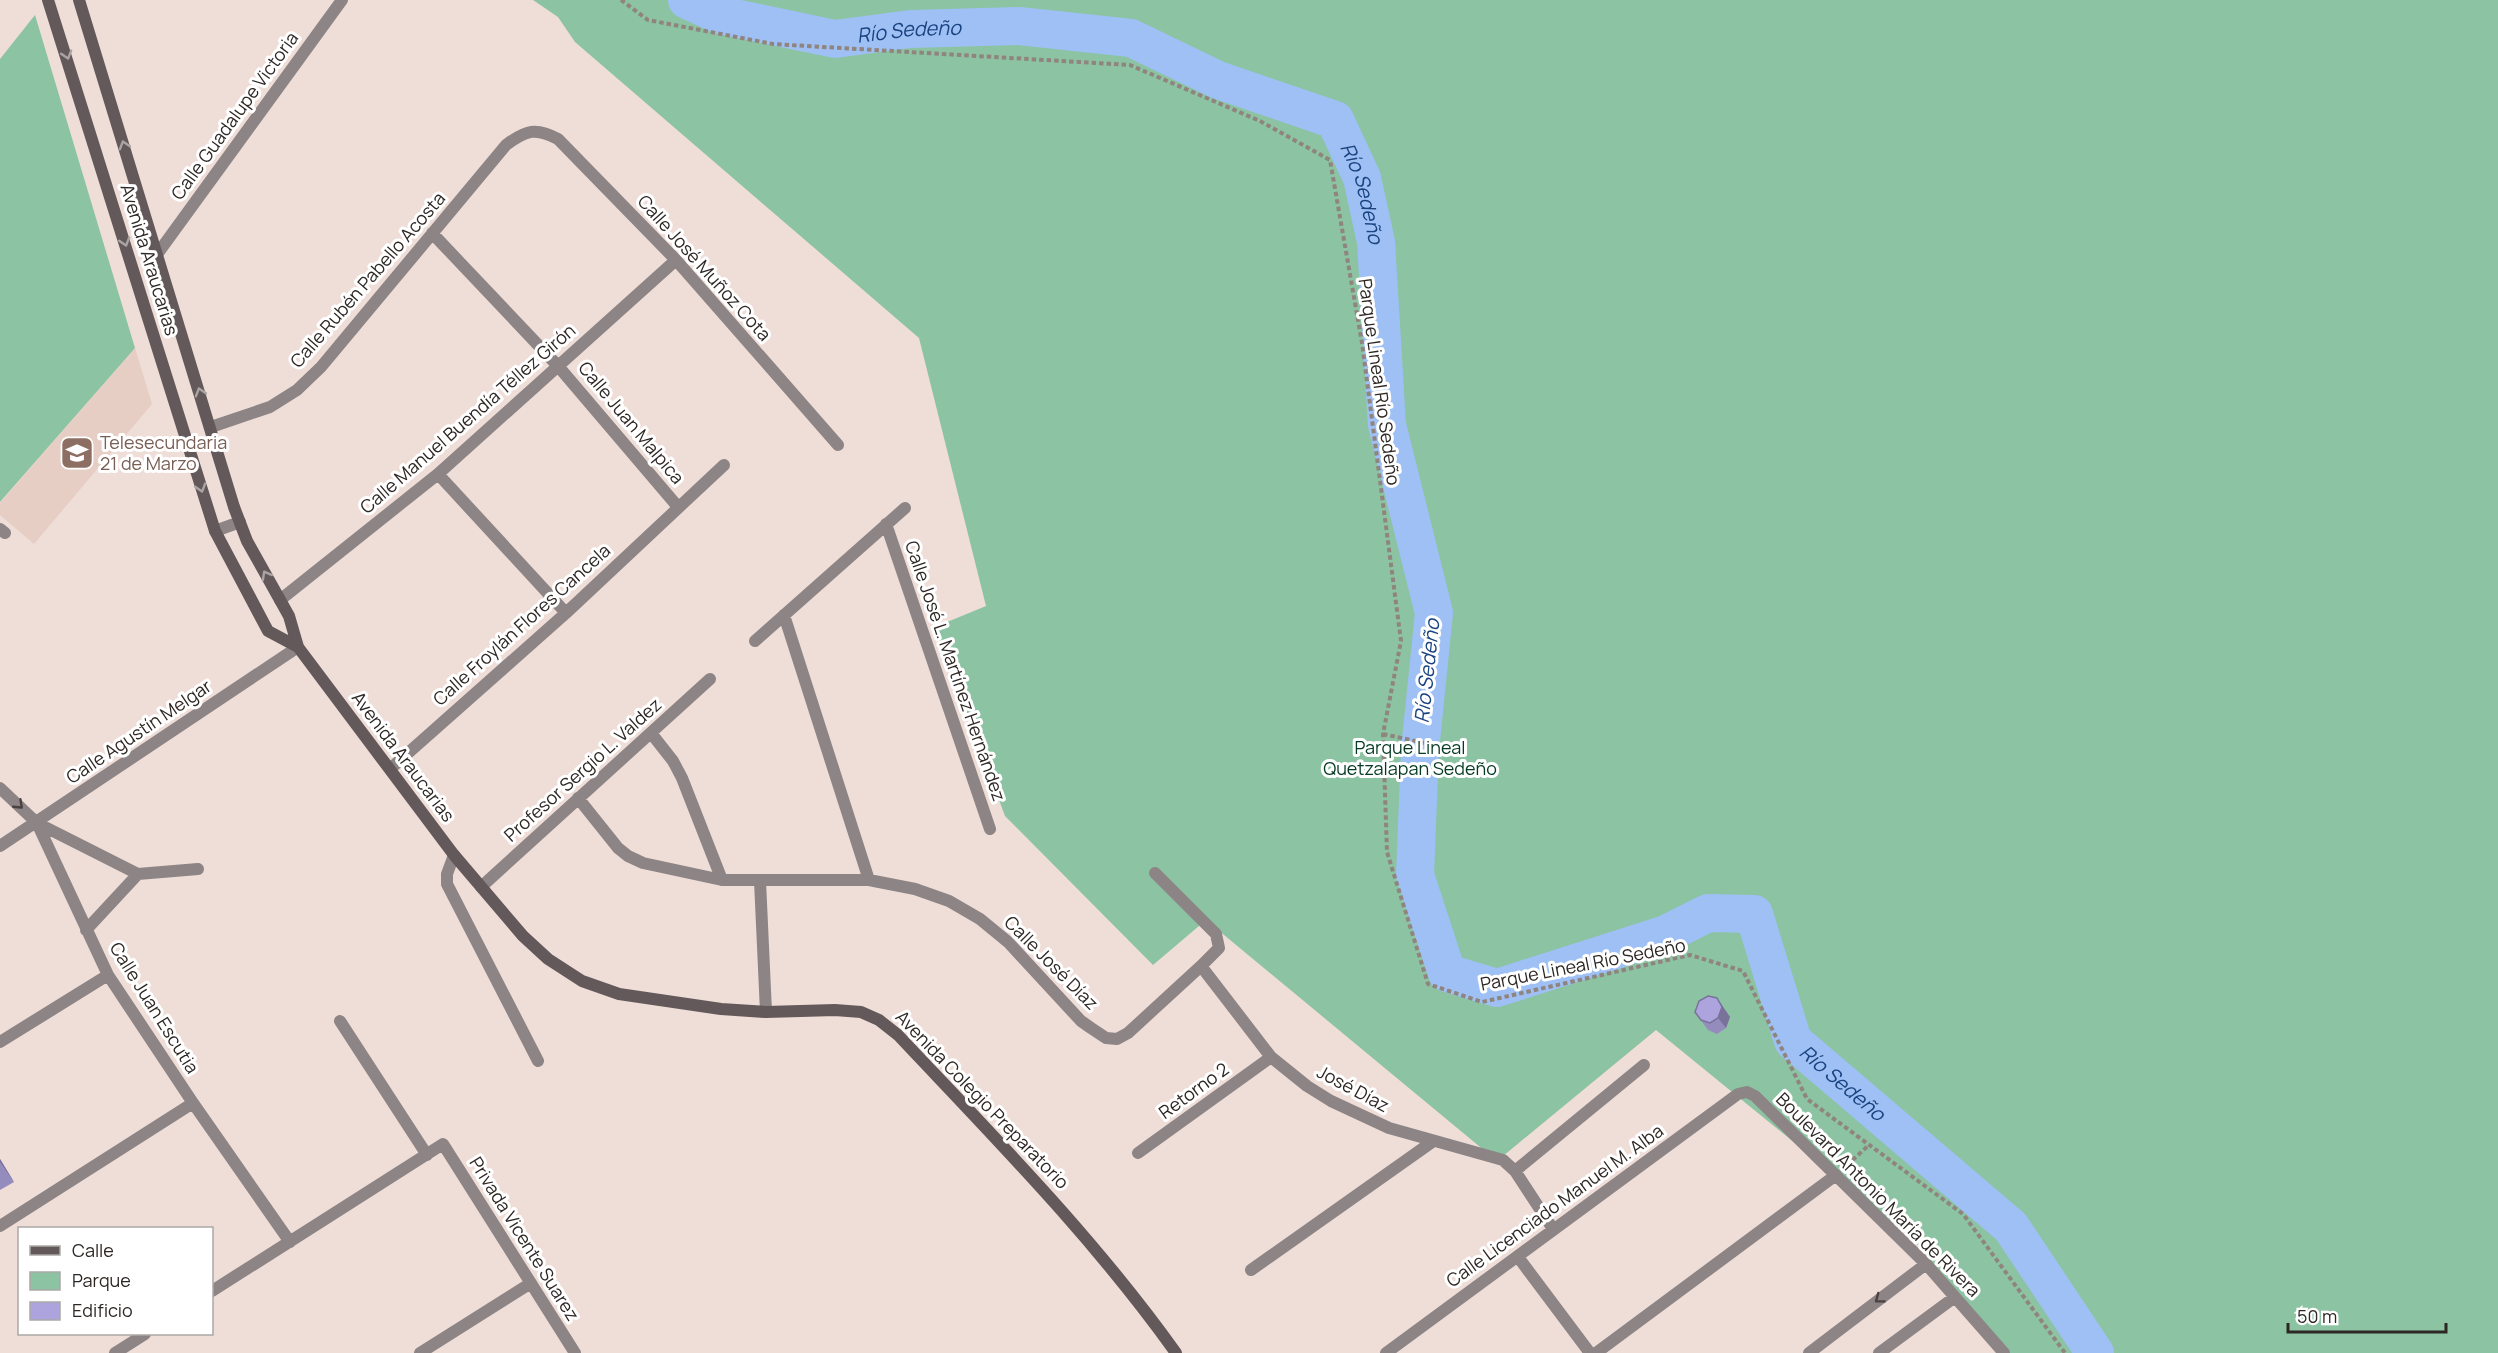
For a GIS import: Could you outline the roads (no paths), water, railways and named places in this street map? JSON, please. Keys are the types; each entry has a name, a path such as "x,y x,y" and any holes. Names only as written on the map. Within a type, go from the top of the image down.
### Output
{"street":[{"name":"Avenida Araucarias","path":"48,0 215,531 268,631 298,647"},
{"name":"Avenida Araucarias","path":"79,0 247,541 289,616 298,647 480,887"},
{"name":"Calle Guadalupe Victoria","path":"158,253 342,0"},
{"name":"Calle Rubén Pabello Acosta","path":"211,426 270,406 297,390 321,367 507,145 520,134 533,131"},
{"name":"Calle José Muñoz Cota","path":"533,131 545,132 558,139 676,260 838,446"},
{"name":"Calle Juan Malpica","path":"432,233 558,366 678,507"},
{"name":"Calle Manuel Buendía Téllez Girón","path":"280,600 438,474 676,260"},
{"name":"Calle Froylán Flores Cancela","path":"390,769 566,613 724,465"},
{"path":"438,474 566,613"},
{"path":"755,641 905,508"},
{"path":"215,531 240,522"},
{"name":"Calle José L. Martínez Hernández","path":"886,524 990,829"},
{"path":"784,615 869,880"},
{"name":"Calle Agustín Melgar","path":"0,846 298,647"},
{"name":"Profesor Sergio L. Valdez","path":"480,887 710,679"},
{"path":"651,734 673,761 682,777 722,880"},
{"name":"Calle Juan Escutia","path":"0,788 37,823 108,975 193,1103 290,1242"},
{"name":"Calle José Díaz","path":"578,798 618,848 643,863 722,880 869,880 915,889 949,901 980,920 1008,942 1081,1021 1106,1038 1117,1039 1128,1033 1201,966"},
{"path":"37,823 138,874 198,869"},
{"path":"454,855 447,874 447,884 538,1061"},
{"path":"1155,873 1216,934 1218,948 1201,966"},
{"path":"86,930 138,874"},
{"path":"760,881 766,1012"},
{"name":"Avenida Colegio Preparatorio","path":"480,887 523,936 548,959 582,981 619,994 721,1009 766,1012 835,1010 861,1012 879,1020 898,1035 1057,1204 1106,1261 1176,1353"},
{"name":"José Díaz","path":"1201,966 1271,1057 1307,1086 1331,1101 1389,1128 1432,1142 1503,1160 1515,1171 1553,1229"},
{"path":"0,1042 108,975"},
{"path":"213,1290 427,1155 340,1021"},
{"name":"Retorno 2","path":"1138,1153 1271,1057"},
{"path":"1515,1171 1644,1065"},
{"name":"Boulevard Antonio María de Rivera","path":"1747,1092 1755,1096 1926,1264 2004,1353"},
{"name":"Calle Licenciado Manuel M. Alba","path":"1386,1353 1738,1094 1747,1092"},
{"path":"0,1226 193,1103"},
{"path":"1251,1270 1432,1142"},
{"name":"Privada Vicente Suarez","path":"427,1155 443,1144 575,1353"},
{"path":"1596,1353 1836,1175"},
{"path":"1518,1257 1590,1353"},
{"path":"1809,1353 1926,1264"},
{"path":"420,1353 531,1282"},
{"path":"1879,1353 1955,1297"},
{"path":"115,1353 143,1335"}],"waterway":[{"name":"Río Sedeño","path":"687,0 720,15 835,39 910,29 1019,26 1131,38 1218,80 1335,120 1362,178 1376,242 1387,425 1434,613 1420,750 1415,875 1447,973 1497,988 1666,934 1708,913 1754,914 1793,1041 2011,1227 2095,1353"}],"place":[{"name":"Telesecundaria 21 de Marzo","path":"77,453"}],"park label":[{"name":"Parque Lineal Quetzalapan Sedeño","path":"1410,758"}]}
